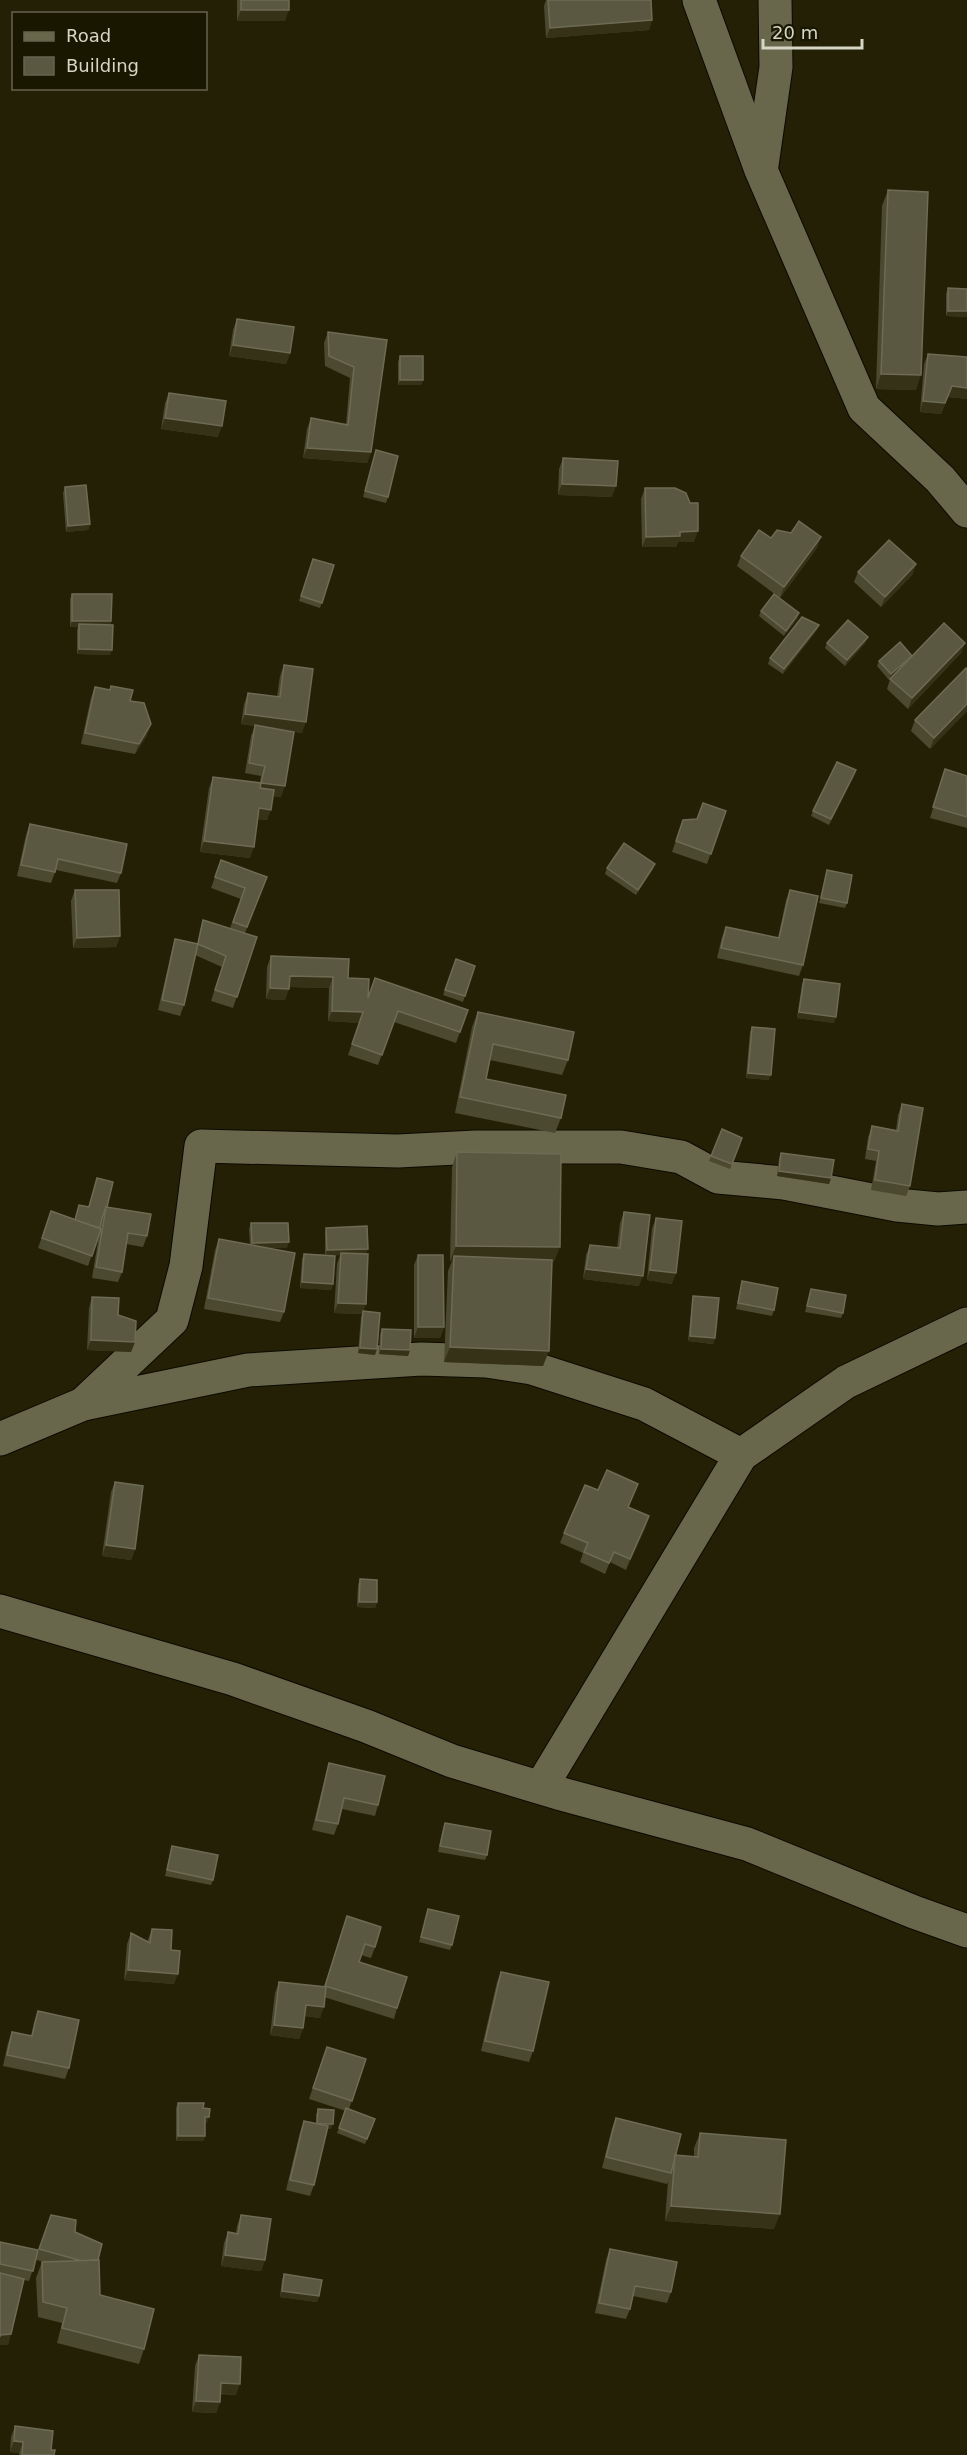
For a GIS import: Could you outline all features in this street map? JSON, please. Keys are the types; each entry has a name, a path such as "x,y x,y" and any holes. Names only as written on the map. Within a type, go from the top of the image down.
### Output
{"street":[{"path":"699,0 761,170 864,408 954,477 967,511"},
{"path":"761,170 776,67 775,0"},
{"path":"83,1404 172,1320 186,1266 201,1146 398,1151 488,1147 621,1147 681,1157 718,1177 784,1183 897,1205 938,1209 967,1206"},
{"path":"541,1787 741,1455 846,1382 967,1324"},
{"path":"0,1439 83,1404 248,1370 421,1359 486,1360 532,1368 644,1404 741,1455"},
{"path":"0,1611 233,1679 366,1726 452,1761 747,1844 914,1912 967,1930"}],"building":[{"path":"241,0 289,0 289,10 241,10"},
{"path":"548,0 651,0 652,20 550,28"},
{"path":"888,190 928,192 921,375 881,374"},
{"path":"948,288 967,289 967,311 948,311"},
{"path":"237,319 294,327 290,353 233,345"},
{"path":"328,332 387,340 371,452 307,448 311,418 348,425 354,367 329,356"},
{"path":"928,354 967,357 967,388 952,386 945,403 923,401"},
{"path":"400,356 423,356 423,380 400,380"},
{"path":"169,393 226,401 222,426 165,418"},
{"path":"376,450 398,456 388,497 365,491"},
{"path":"563,458 618,461 616,486 562,484"},
{"path":"86,485 90,524 68,526 65,487"},
{"path":"645,488 675,488 686,493 690,503 698,503 698,531 680,532 680,536 646,537"},
{"path":"799,521 821,537 784,587 741,556 759,530 771,538 777,530 791,533"},
{"path":"889,540 916,564 885,597 858,572"},
{"path":"313,559 334,565 322,603 301,596"},
{"path":"72,594 112,594 111,621 72,621"},
{"path":"774,594 799,613 786,631 761,611"},
{"path":"802,617 819,625 784,669 770,658"},
{"path":"848,620 868,637 847,660 827,643"},
{"path":"944,623 965,643 912,698 890,679"},
{"path":"79,624 113,625 112,650 79,649"},
{"path":"900,642 912,656 891,674 879,661"},
{"path":"284,665 313,669 306,722 245,714 248,693 280,697"},
{"path":"966,668 967,704 934,738 915,720"},
{"path":"111,686 133,690 130,701 144,703 151,724 139,744 85,733 95,687 110,690"},
{"path":"255,725 294,732 285,786 261,783 265,766 249,763"},
{"path":"837,762 856,770 831,819 813,811"},
{"path":"945,769 967,776 967,817 933,807"},
{"path":"213,777 261,783 260,788 274,790 271,810 259,808 254,847 204,841"},
{"path":"703,803 726,811 711,854 676,841 683,820 697,819"},
{"path":"30,824 127,844 121,873 58,859 55,872 21,865"},
{"path":"624,843 655,864 638,890 607,868"},
{"path":"221,860 267,877 247,927 233,922 245,888 215,877"},
{"path":"827,870 852,875 847,903 821,898"},
{"path":"75,890 119,890 120,936 77,938"},
{"path":"790,890 818,896 803,965 721,948 726,927 779,938"},
{"path":"203,920 257,937 237,997 215,990 226,956 198,944"},
{"path":"175,939 198,944 184,1005 162,1000"},
{"path":"271,956 349,959 348,978 369,979 368,998 375,978 468,1010 460,1032 398,1011 382,1055 352,1044 363,1012 332,1011 333,977 290,976 289,989 270,988"},
{"path":"456,959 475,966 465,996 445,990"},
{"path":"804,979 840,984 836,1017 799,1012"},
{"path":"478,1012 574,1032 568,1060 493,1044 486,1079 566,1095 561,1118 460,1097"},
{"path":"752,1027 775,1029 771,1075 748,1073"},
{"path":"902,1104 923,1108 910,1186 875,1180 879,1151 868,1149 872,1126 898,1131"},
{"path":"722,1129 742,1138 732,1164 711,1156"},
{"path":"457,1152 561,1154 560,1247 456,1246"},
{"path":"781,1153 834,1160 831,1178 779,1171"},
{"path":"97,1178 113,1182 100,1228 75,1220 79,1205 89,1207"},
{"path":"106,1207 151,1214 147,1236 128,1233 122,1272 96,1267"},
{"path":"51,1211 101,1229 92,1256 42,1238"},
{"path":"624,1212 650,1215 643,1276 586,1269 590,1245 620,1248"},
{"path":"656,1218 682,1221 676,1273 650,1270"},
{"path":"251,1223 288,1223 289,1242 252,1243"},
{"path":"367,1226 368,1249 327,1250 326,1228"},
{"path":"219,1239 295,1253 284,1312 208,1298"},
{"path":"341,1253 368,1254 366,1304 338,1303"},
{"path":"304,1254 335,1256 333,1284 302,1282"},
{"path":"418,1255 443,1255 444,1327 418,1327"},
{"path":"454,1256 552,1260 549,1351 450,1347"},
{"path":"742,1281 778,1288 774,1310 738,1303"},
{"path":"811,1289 846,1295 843,1313 807,1306"},
{"path":"693,1296 719,1298 715,1338 690,1336"},
{"path":"92,1297 119,1298 118,1315 136,1321 135,1342 91,1340"},
{"path":"363,1311 380,1313 377,1349 360,1348"},
{"path":"382,1329 411,1330 410,1350 381,1349"},
{"path":"607,1470 638,1484 628,1507 649,1516 630,1559 614,1552 609,1563 584,1552 588,1543 564,1533 585,1485 598,1490"},
{"path":"115,1482 143,1486 135,1549 106,1545"},
{"path":"360,1579 377,1580 377,1602 359,1602"},
{"path":"329,1763 385,1776 378,1805 344,1798 338,1824 316,1820"},
{"path":"445,1823 491,1831 487,1855 440,1846"},
{"path":"172,1846 218,1855 213,1880 167,1870"},
{"path":"428,1909 459,1916 452,1945 421,1937"},
{"path":"347,1916 381,1927 375,1947 365,1944 359,1962 407,1977 397,2008 325,1986"},
{"path":"152,1929 172,1930 171,1950 180,1951 178,1974 128,1970 131,1933 150,1943"},
{"path":"501,1972 549,1982 533,2051 485,2041"},
{"path":"279,1982 326,1987 324,2007 306,2005 303,2028 274,2025"},
{"path":"38,2011 79,2020 69,2068 7,2055 12,2032 32,2036"},
{"path":"327,2047 366,2059 352,2101 313,2088"},
{"path":"178,2103 204,2103 203,2108 210,2109 209,2117 205,2117 205,2136 178,2136"},
{"path":"346,2108 375,2119 367,2139 339,2128"},
{"path":"318,2109 334,2110 333,2124 317,2124"},
{"path":"616,2118 681,2134 671,2173 606,2157"},
{"path":"304,2121 328,2126 314,2185 290,2180"},
{"path":"700,2133 786,2140 780,2214 671,2206 675,2155 698,2157"},
{"path":"51,2215 76,2220 75,2232 102,2244 98,2260 82,2261 39,2249"},
{"path":"241,2215 271,2219 265,2260 225,2255 228,2232 238,2234"},
{"path":"0,2242 38,2250 33,2271 0,2264"},
{"path":"610,2249 677,2262 671,2292 635,2286 630,2309 599,2303"},
{"path":"99,2260 100,2295 154,2309 144,2349 62,2328 67,2308 43,2302 42,2262"},
{"path":"0,2273 24,2279 11,2334 0,2335"},
{"path":"284,2274 322,2280 319,2296 282,2291"},
{"path":"199,2355 241,2357 240,2384 221,2383 220,2402 196,2401"},
{"path":"15,2426 53,2431 51,2450 55,2450 54,2455 22,2455 23,2442 14,2441"}]}
